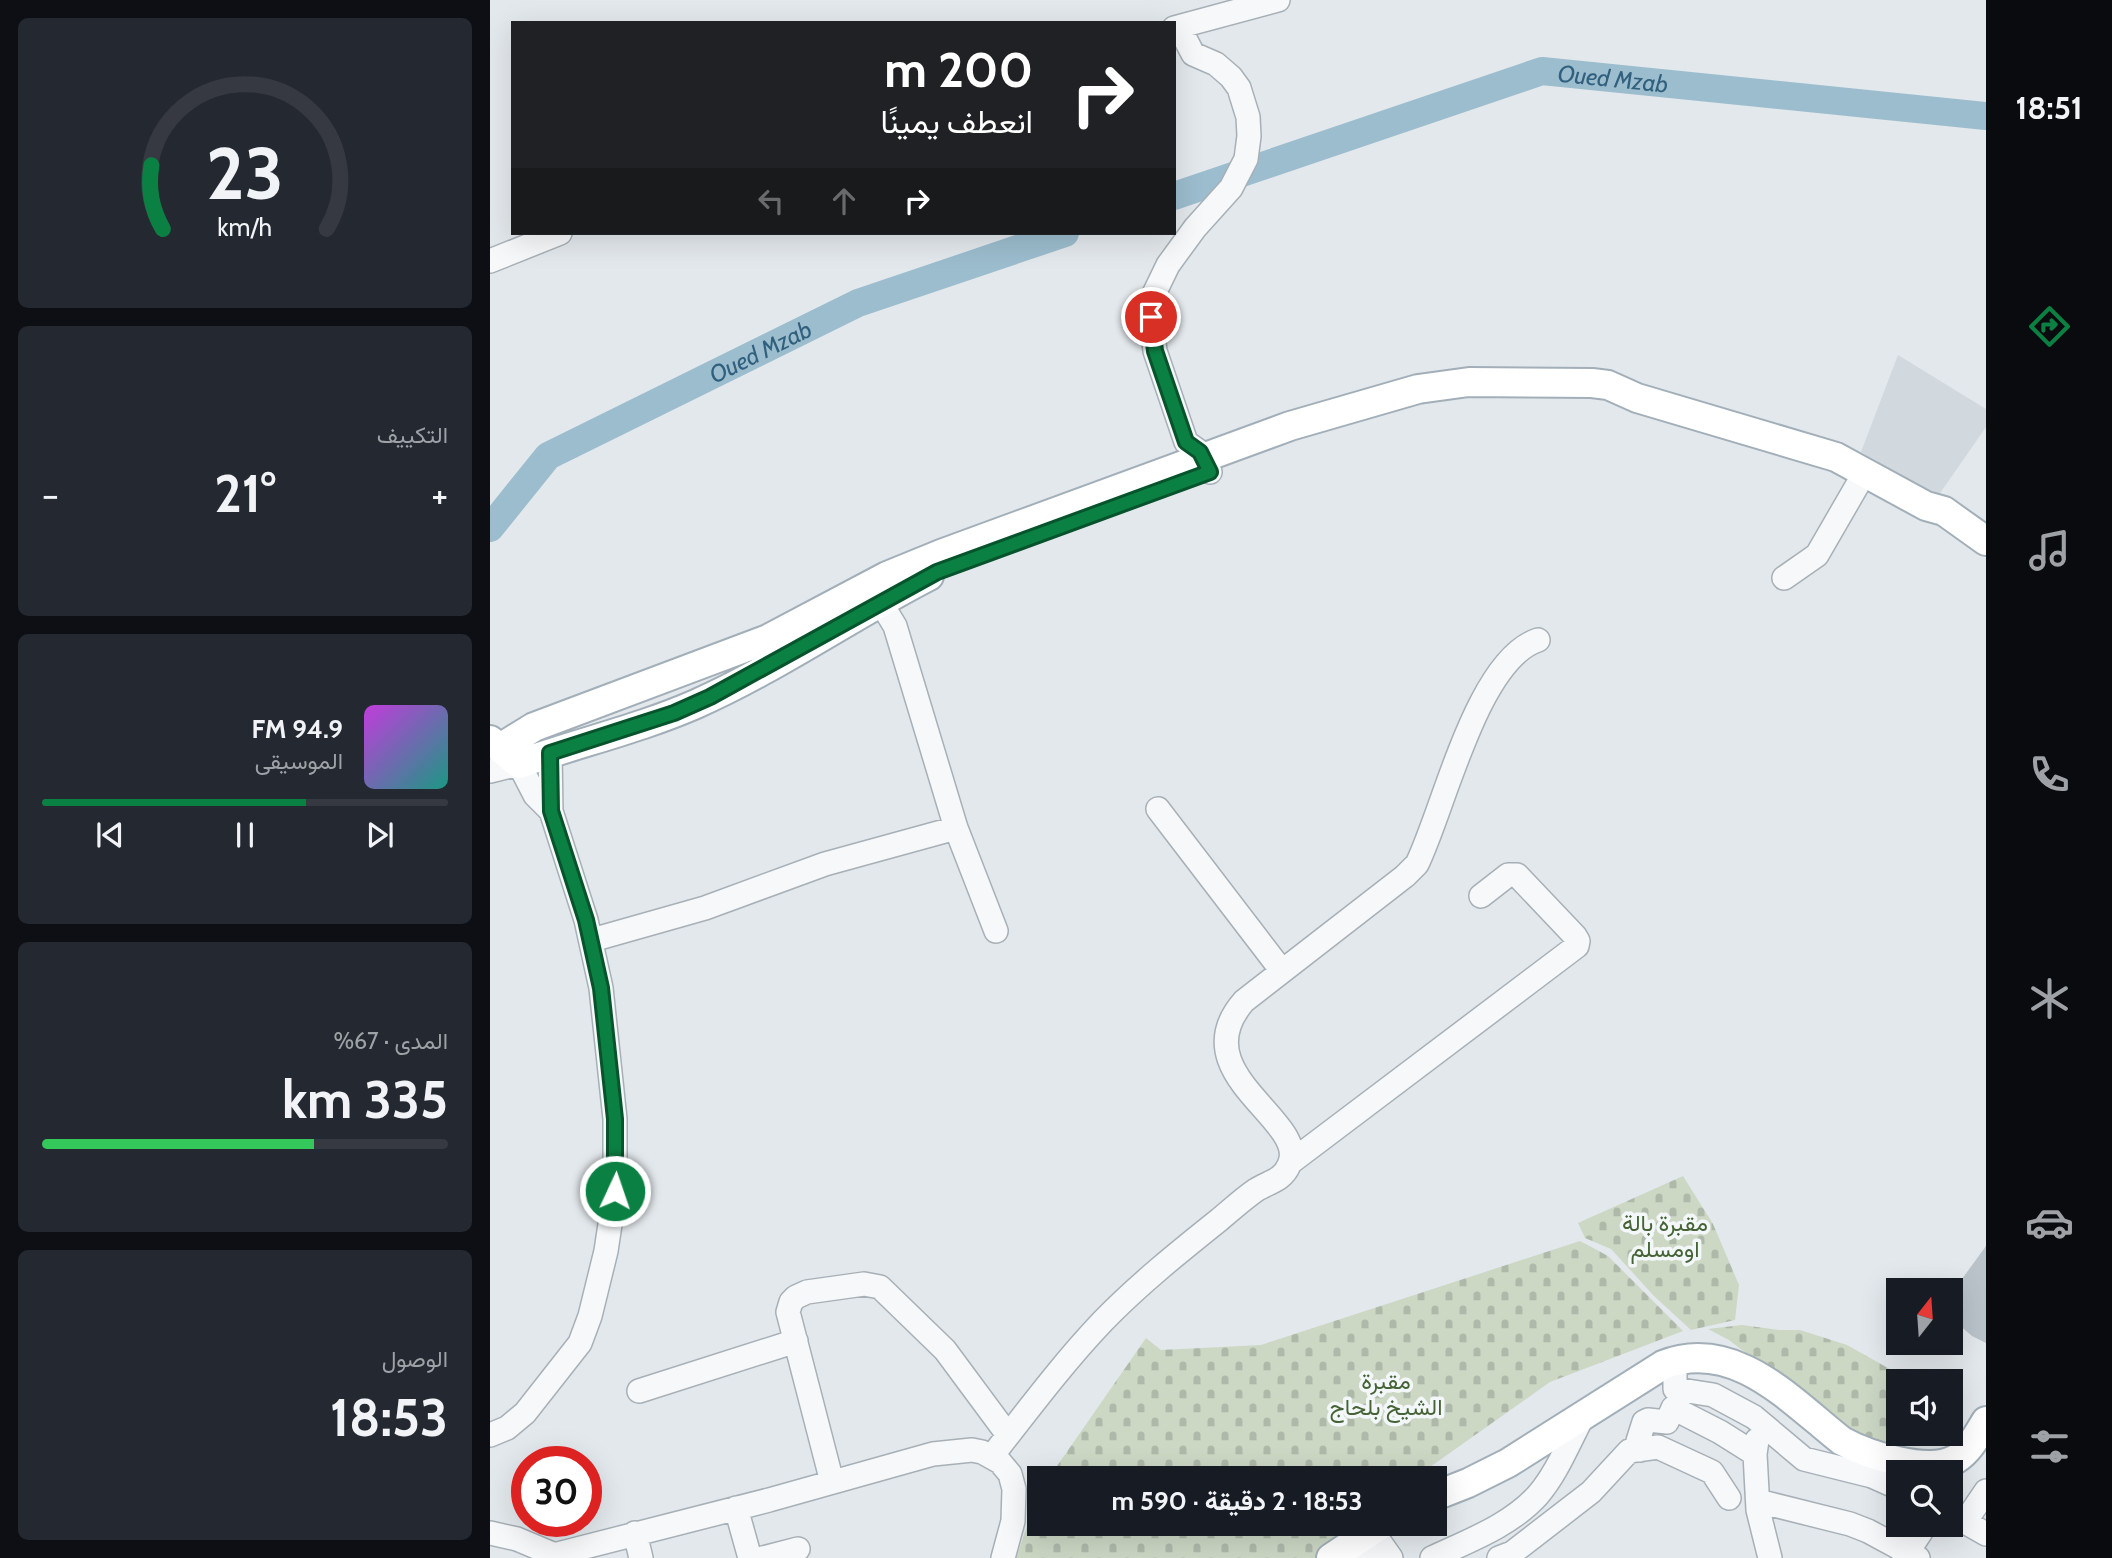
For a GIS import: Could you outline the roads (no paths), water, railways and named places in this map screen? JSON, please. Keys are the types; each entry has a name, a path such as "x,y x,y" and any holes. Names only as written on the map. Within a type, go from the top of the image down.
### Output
{"main road":[{"path":"497,750 550,753 693,705 774,649 941,554 1193,464 1290,426 1402,393 1452,384 1608,385 1637,398 1821,452 1865,472 1926,506 1944,511 1986,541"},
{"path":"1926,506 1933,522 1986,562"},
{"path":"497,750 534,727 774,649"},
{"path":"534,727 544,733 550,753"},
{"path":"1447,1491 1508,1463 1648,1374 1675,1360 1695,1356 1714,1358 1753,1372 1842,1441 1872,1455 1904,1460"},
{"path":"1957,1460 1986,1421"},
{"path":"1331,1558 1364,1536"}],"street":[{"path":"1193,464 1155,351 1151,317 1154,294 1180,247 1231,188 1242,168 1249,136 1245,102 1239,88 1216,64 1193,54 1177,27 1278,0"},
{"path":"490,261 555,235"},
{"path":"1784,578 1818,555 1865,472"},
{"path":"873,595 895,626 956,828 996,931"},
{"path":"1292,1161 1291,1143 1239,1079 1227,1053 1230,1020 1244,1001 1417,864 1453,768 1485,699 1509,659 1523,646 1538,640"},
{"path":"497,750 551,811"},
{"path":"490,1435 507,1428 525,1413 573,1353 590,1316 606,1251 615,1191 616,1144 602,1001 592,940 551,811 550,753"},
{"path":"1158,809 1282,971"},
{"path":"592,940 705,908 825,864 956,828"},
{"path":"992,1456 1103,1321 1184,1249 1257,1190 1278,1179 1292,1161 1577,946 1575,936 1517,875 1508,875 1481,896"},
{"path":"832,1482 789,1312 791,1302 807,1292 863,1284 880,1287 945,1350 1008,1435"},
{"path":"639,1391 796,1341"},
{"path":"1675,1360 1675,1389 1713,1395 1762,1423 1804,1459 1872,1476 1886,1482"},
{"path":"1684,1413 1691,1390"},
{"path":"1640,1450 1638,1441 1646,1420 1667,1422 1673,1408 1755,1454"},
{"path":"1432,1558 1521,1511 1539,1494 1553,1474 1583,1416"},
{"path":"1762,1423 1755,1454 1758,1501 1770,1558"},
{"path":"1499,1558 1513,1553 1591,1492 1629,1451 1658,1447 1712,1472 1729,1498"},
{"path":"490,1533 517,1539 548,1557 933,1454 960,1450 992,1456 1010,1474 1014,1489 1013,1521 1003,1558"},
{"path":"1963,1513 1986,1491"},
{"path":"1758,1501 1850,1524 1868,1531 1910,1556 1920,1537"},
{"path":"736,1508 750,1558"},
{"path":"1521,1511 1541,1532"},
{"path":"1963,1521 1986,1534"},
{"path":"635,1533 641,1558"},
{"path":"1359,1558 1378,1541 1391,1558"},
{"path":"1459,1545 1465,1553 1479,1551 1482,1558"},
{"path":"763,1558 798,1549"}],"waterway":[{"name":"Oued Mzab","path":"1176,195 1542,71 1986,116"},
{"name":"Oued Mzab","path":"490,528 548,456 858,303 1059,235"}],"park label":[{"name":"مقبرة بالة اومسلم","path":"1665,1236"},
{"name":"مقبرة الشيخ بلحاج","path":"1386,1394"}]}
